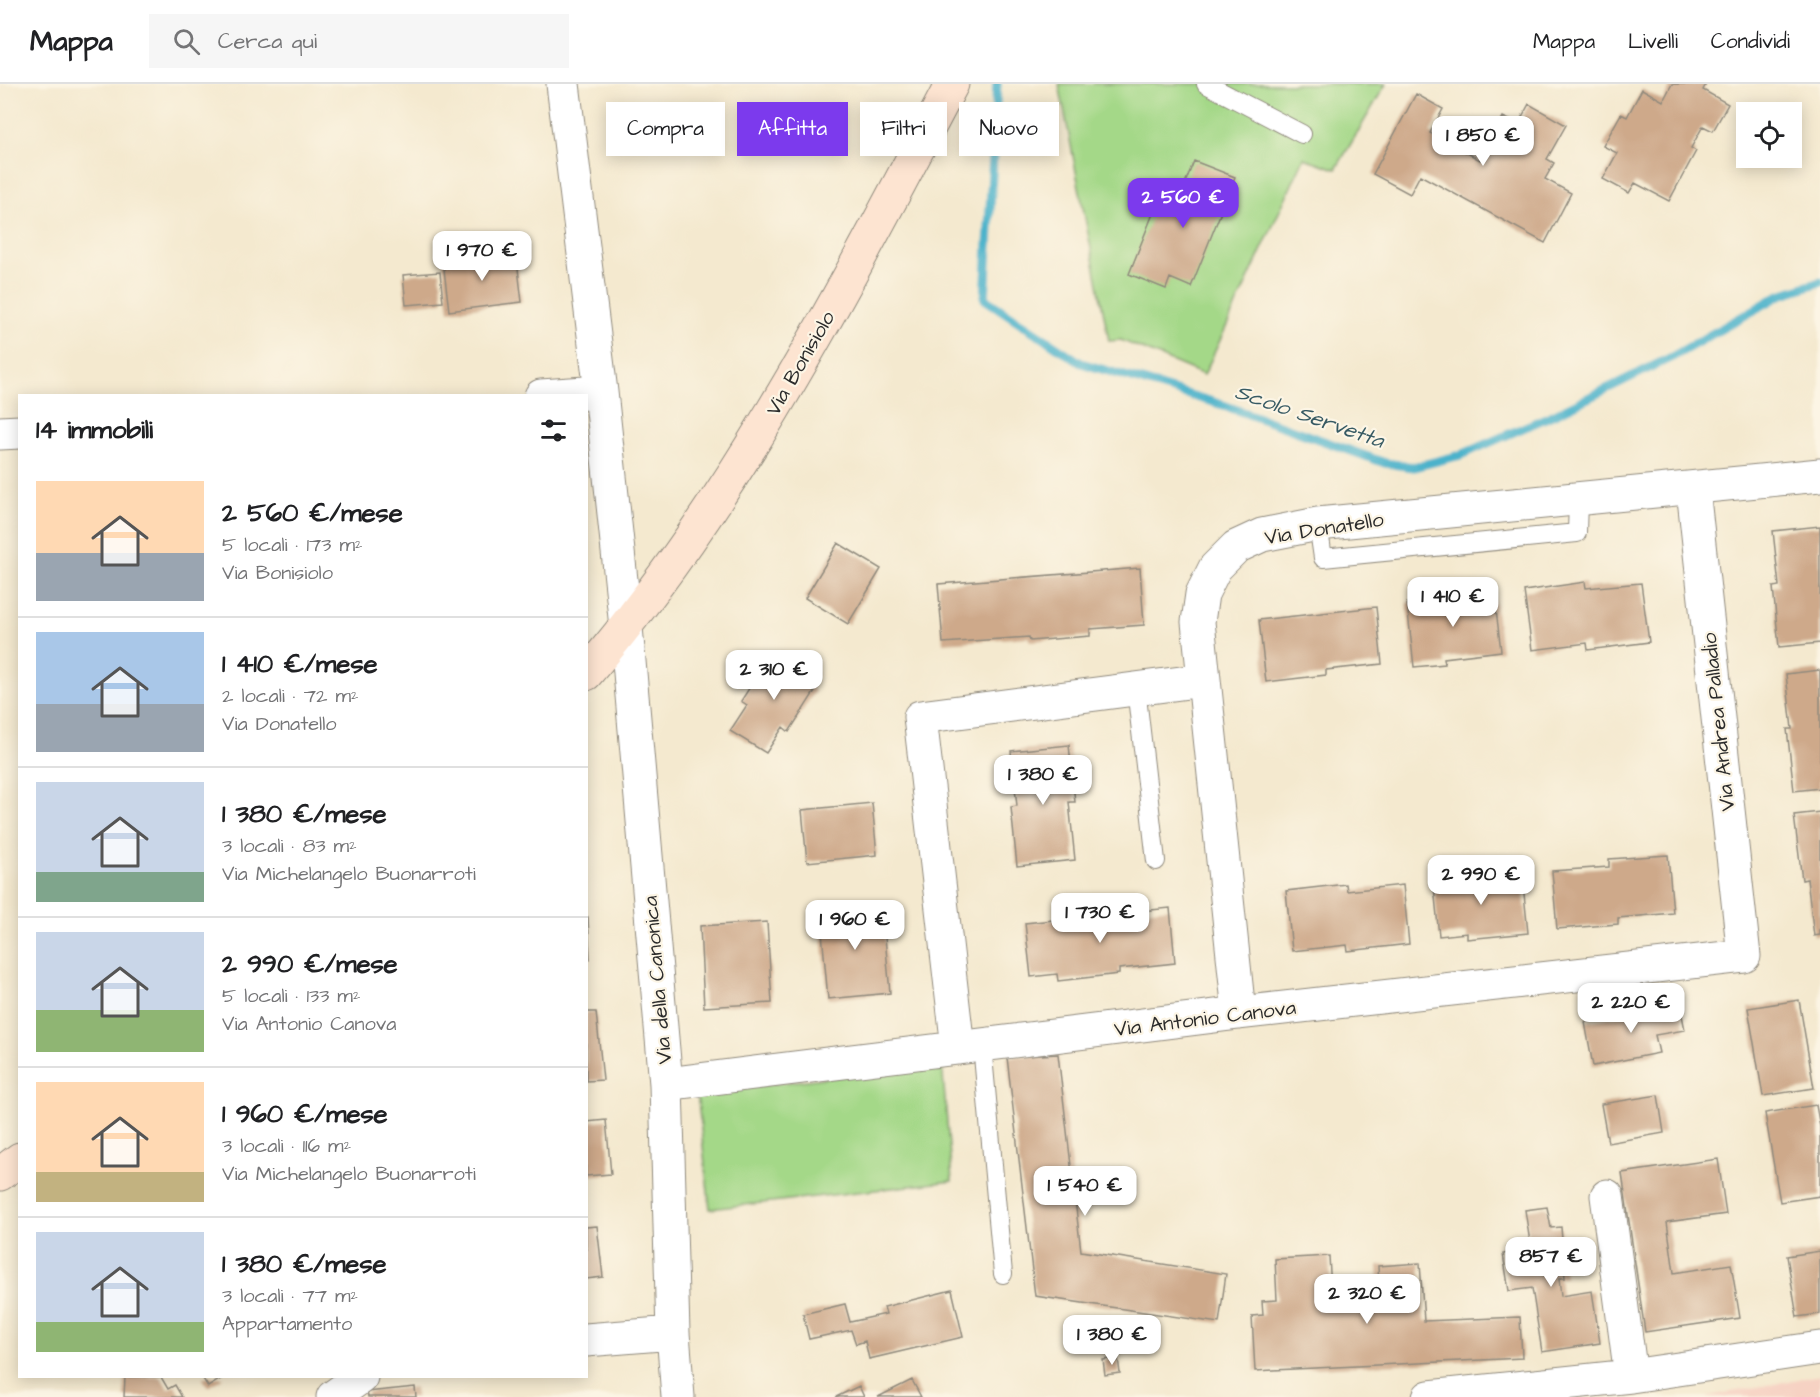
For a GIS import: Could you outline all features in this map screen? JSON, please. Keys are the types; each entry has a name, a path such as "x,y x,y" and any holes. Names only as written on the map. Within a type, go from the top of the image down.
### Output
{"main road":[{"name":"Via Bonisiolo","path":"588,672 626,627 690,540 764,425 855,266 952,84"},
{"path":"0,1174 18,1160"}],"street":[{"path":"563,84 602,392 626,627"},
{"path":"572,394 602,392"},
{"path":"0,433 18,432"},
{"name":"Via Donatello","path":"1239,1013 1198,622 1202,594 1215,568 1236,547 1262,535 1318,524 1820,475"},
{"name":"Via Andrea Palladio","path":"1693,489 1744,956"},
{"name":"Via della Canonica","path":"626,627 666,1084 673,1333 678,1397"},
{"path":"970,1047 920,717 1204,680"},
{"name":"Via Antonio Canova","path":"666,1084 1239,1013 1744,956"},
{"path":"1607,1196 1630,1376"},
{"path":"588,1340 673,1333"},
{"path":"1429,1397 1547,1391 1630,1376 1820,1348"},
{"path":"333,1397 360,1378"}],"lane":[{"path":"1206,84 1302,134"},
{"path":"1136,688 1156,861"},
{"path":"970,1047 1003,1274"}],"shaded area":[{"path":"1820,1375 1820,1397 1705,1397"}],"green space":[{"path":"1059,84 1386,84 1336,169 1304,158 1204,375 1121,340 1109,341"},
{"path":"942,1064 952,1181 710,1209 697,1093"}],"building":[{"path":"1672,84 1706,84 1703,90 1728,104 1713,131 1703,126 1691,148 1696,151 1669,201 1635,183 1629,193 1603,179 1617,153 1603,146 1621,114 1627,117 1642,89 1663,101"},
{"path":"1416,94 1443,109 1430,133 1480,160 1503,117 1518,124 1529,104 1566,125 1547,159 1554,163 1545,179 1571,193 1545,243 1420,175 1410,194 1373,174"},
{"path":"1194,161 1235,177 1191,287 1170,278 1166,289 1129,274 1160,196 1177,203"},
{"path":"516,252 522,302 449,311 443,261"},
{"path":"440,272 443,302 406,305 403,275"},
{"path":"1820,526 1820,643 1779,647 1773,587 1779,586 1773,531"},
{"path":"838,543 881,569 848,624 805,598"},
{"path":"1140,568 1144,625 1090,629 1090,636 1030,641 1029,637 943,643 938,584"},
{"path":"1585,582 1586,588 1641,583 1649,642 1588,650 1587,643 1532,650 1524,591"},
{"path":"1494,593 1501,651 1444,658 1445,664 1414,667 1407,603"},
{"path":"1376,607 1382,664 1326,670 1326,675 1266,682 1259,620"},
{"path":"781,651 817,673 809,686 815,691 789,732 783,727 766,753 730,731 747,705 741,701 767,660 773,664"},
{"path":"1820,670 1820,788 1794,791 1787,729 1792,729 1786,674"},
{"path":"1069,745 1075,802 1069,802 1075,860 1017,866 1011,807 1017,806 1011,751"},
{"path":"872,803 877,855 807,862 802,810"},
{"path":"1820,812 1820,935 1814,936 1807,879 1802,880 1794,815"},
{"path":"1668,855 1673,913 1618,918 1618,924 1557,929 1552,871 1609,867 1609,859"},
{"path":"1464,874 1464,880 1522,874 1528,933 1467,939 1467,933 1439,936 1433,877"},
{"path":"1346,884 1347,891 1403,885 1409,944 1348,951 1347,945 1292,951 1286,891"},
{"path":"882,904 890,993 828,999 820,910"},
{"path":"1170,908 1175,963 1119,969 1119,974 1058,981 1057,974 1031,977 1025,923"},
{"path":"588,917 590,959 588,959"},
{"path":"767,922 772,1003 704,1007 700,926"},
{"path":"1799,1000 1814,1088 1763,1096 1748,1008"},
{"path":"1680,1005 1685,1030 1655,1035 1659,1053 1593,1066 1585,1022"},
{"path":"588,1012 596,1012 603,1080 588,1081"},
{"path":"1058,1054 1081,1251 1226,1274 1219,1323 1035,1296 1007,1057"},
{"path":"1658,1095 1664,1133 1608,1143 1601,1104"},
{"path":"1816,1105 1820,1127 1820,1196 1780,1202 1765,1113"},
{"path":"606,1120 611,1174 588,1176 588,1122"},
{"path":"1718,1159 1726,1214 1667,1222 1674,1273 1731,1264 1740,1318 1645,1332 1622,1173"},
{"path":"1547,1207 1551,1228 1561,1227 1565,1278 1559,1278 1561,1296 1592,1291 1600,1343 1542,1352 1532,1288 1509,1291 1503,1254 1531,1249 1525,1210"},
{"path":"597,1226 603,1277 588,1279 588,1227"},
{"path":"1820,1251 1820,1314 1797,1317 1787,1256"},
{"path":"1329,1256 1332,1307 1380,1305 1378,1266 1420,1263 1424,1321 1520,1317 1522,1358 1255,1371 1252,1316 1263,1315 1262,1301 1277,1300 1275,1259"},
{"path":"952,1290 963,1337 869,1359 865,1341 856,1344 851,1330 809,1339 803,1314 845,1304 850,1322 886,1314 884,1307"},
{"path":"1118,1358 1120,1373 1105,1375 1103,1360"},
{"path":"125,1378 162,1378 168,1389 175,1385 182,1397 124,1397"},
{"path":"203,1378 222,1378 208,1387"},
{"path":"912,1380 921,1397 878,1397"},
{"path":"859,1386 864,1397 836,1397"},
{"path":"415,1387 416,1397 368,1397 367,1392"}],"waterway":[{"name":"Scolo Servetta","path":"997,84 985,299 1081,363 1223,405 1385,463 1414,467 1461,455 1557,413 1672,357 1780,295 1820,282"}]}
